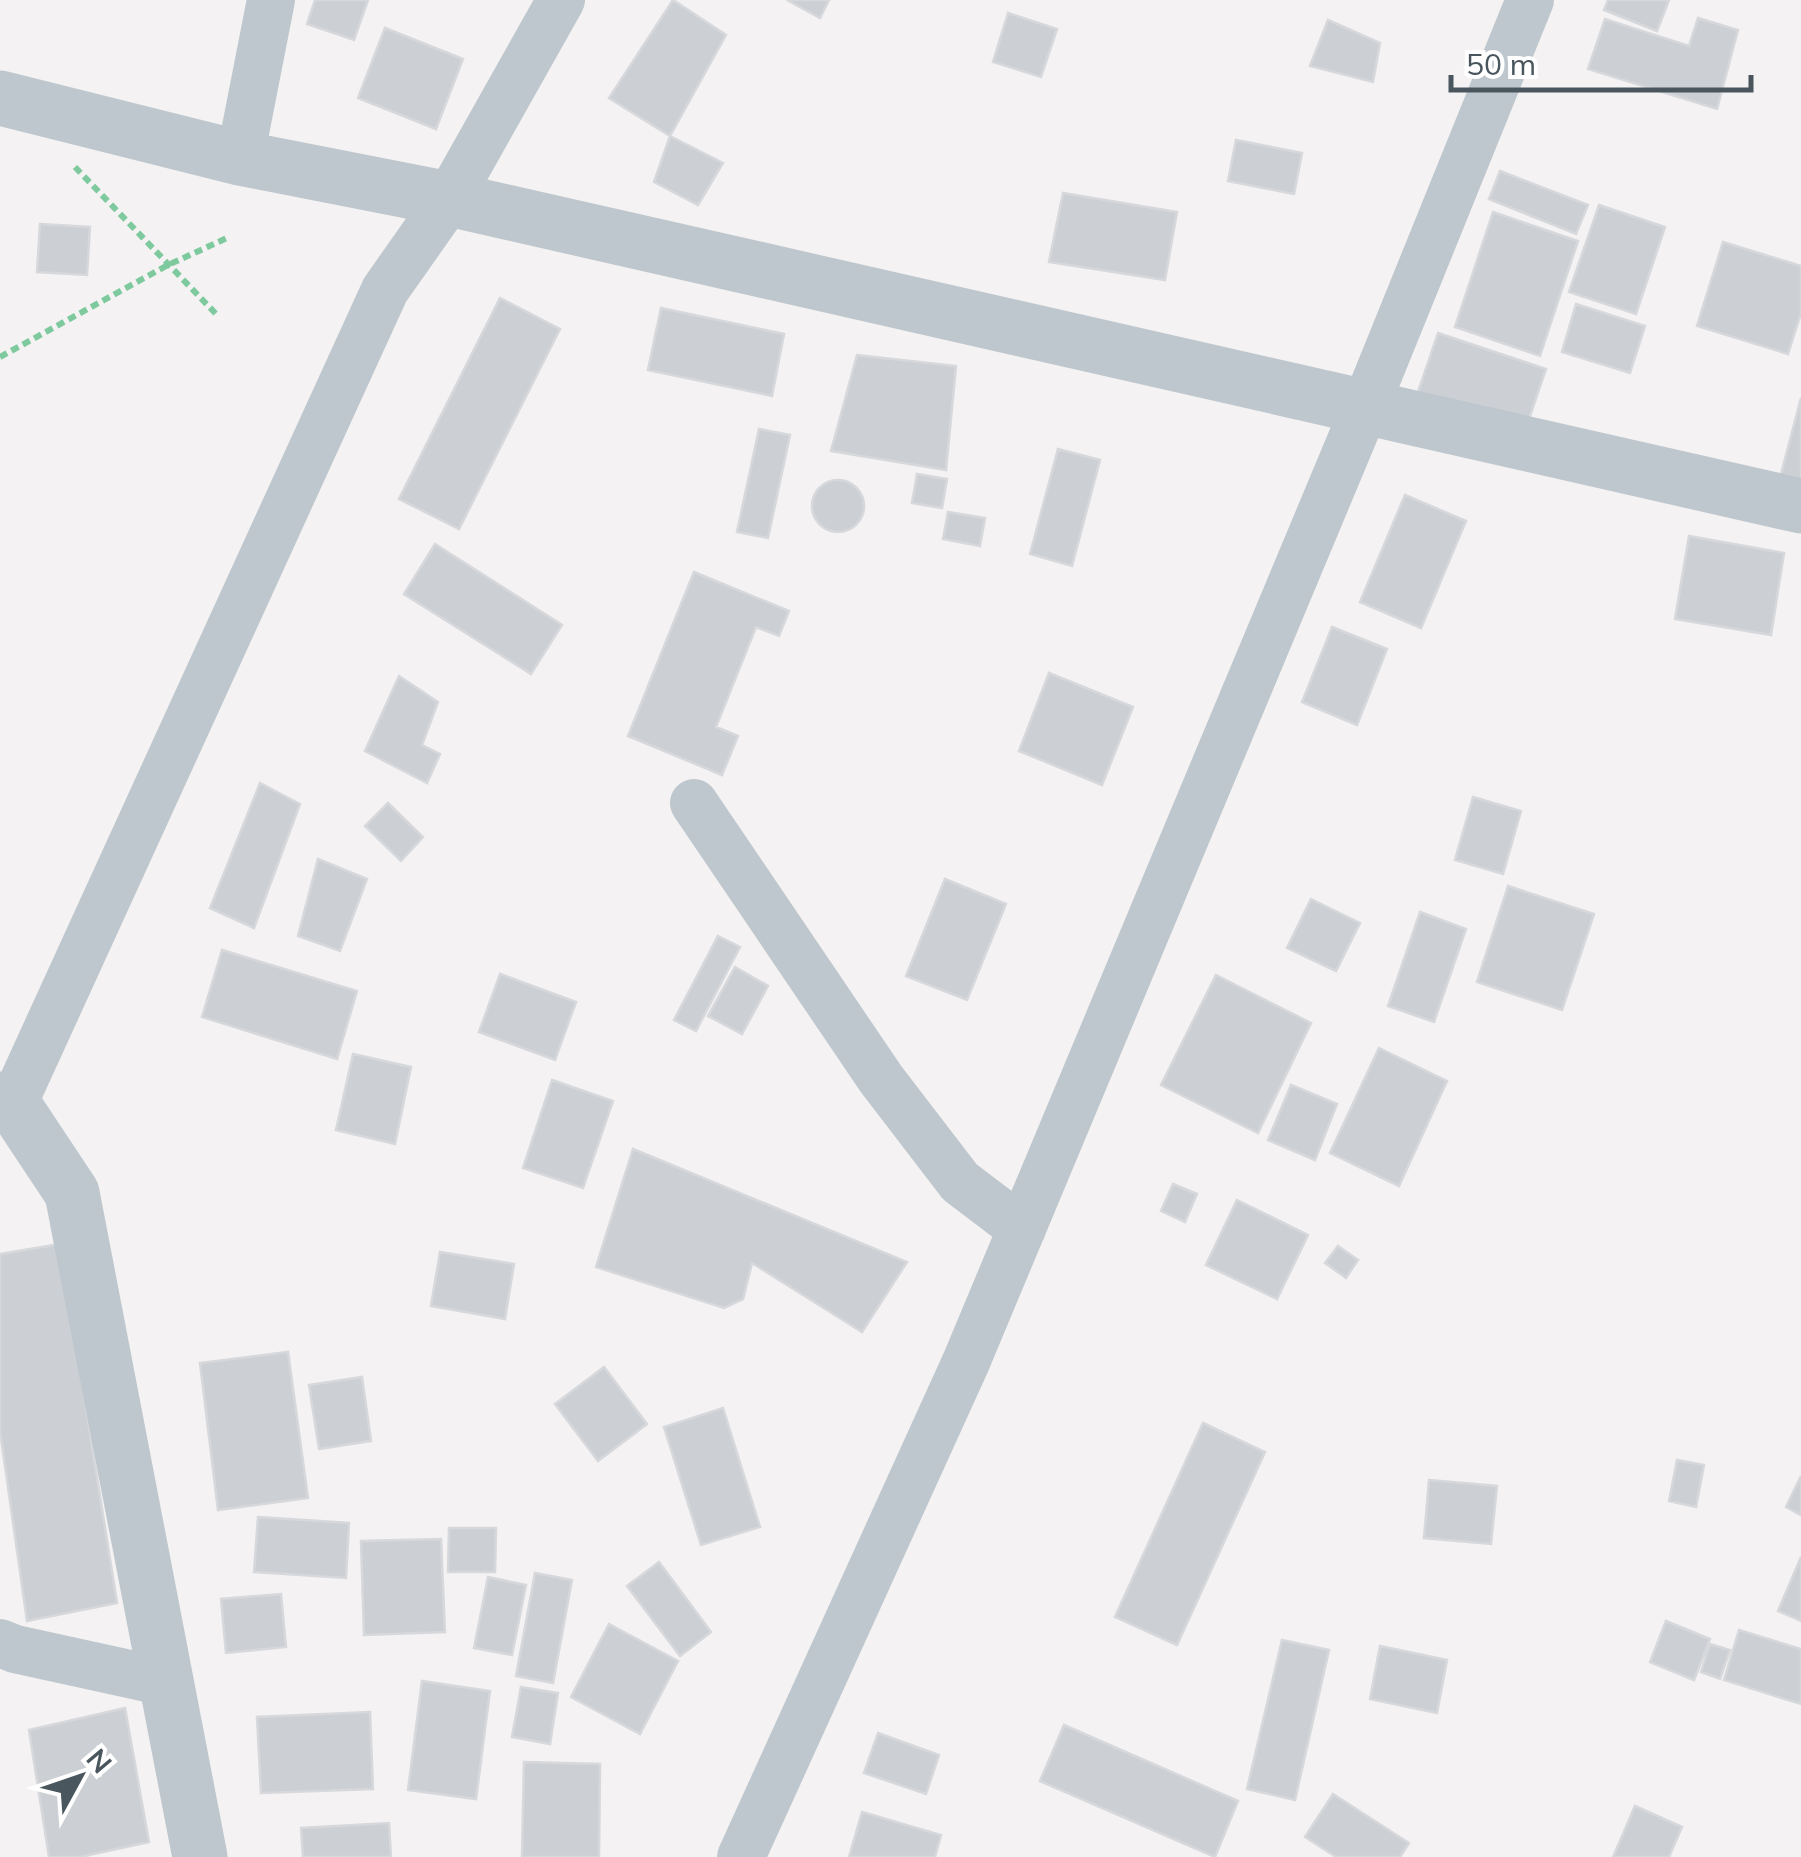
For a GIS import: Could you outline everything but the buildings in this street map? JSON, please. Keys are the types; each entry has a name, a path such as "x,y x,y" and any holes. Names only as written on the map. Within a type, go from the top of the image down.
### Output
{"street":[{"path":"240,158 270,0"},
{"path":"200,1857 72,1192 7,1102 385,290 449,200 560,0"},
{"path":"741,1857 966,1362 1366,405 1530,0"},
{"path":"0,98 240,158 449,200 1801,506"},
{"path":"694,803 881,1079 960,1182 1022,1229"},
{"path":"0,1643 15,1650 166,1682"}],"path":[{"path":"74,166 218,316"},
{"path":"0,357 168,265 227,238"}]}
